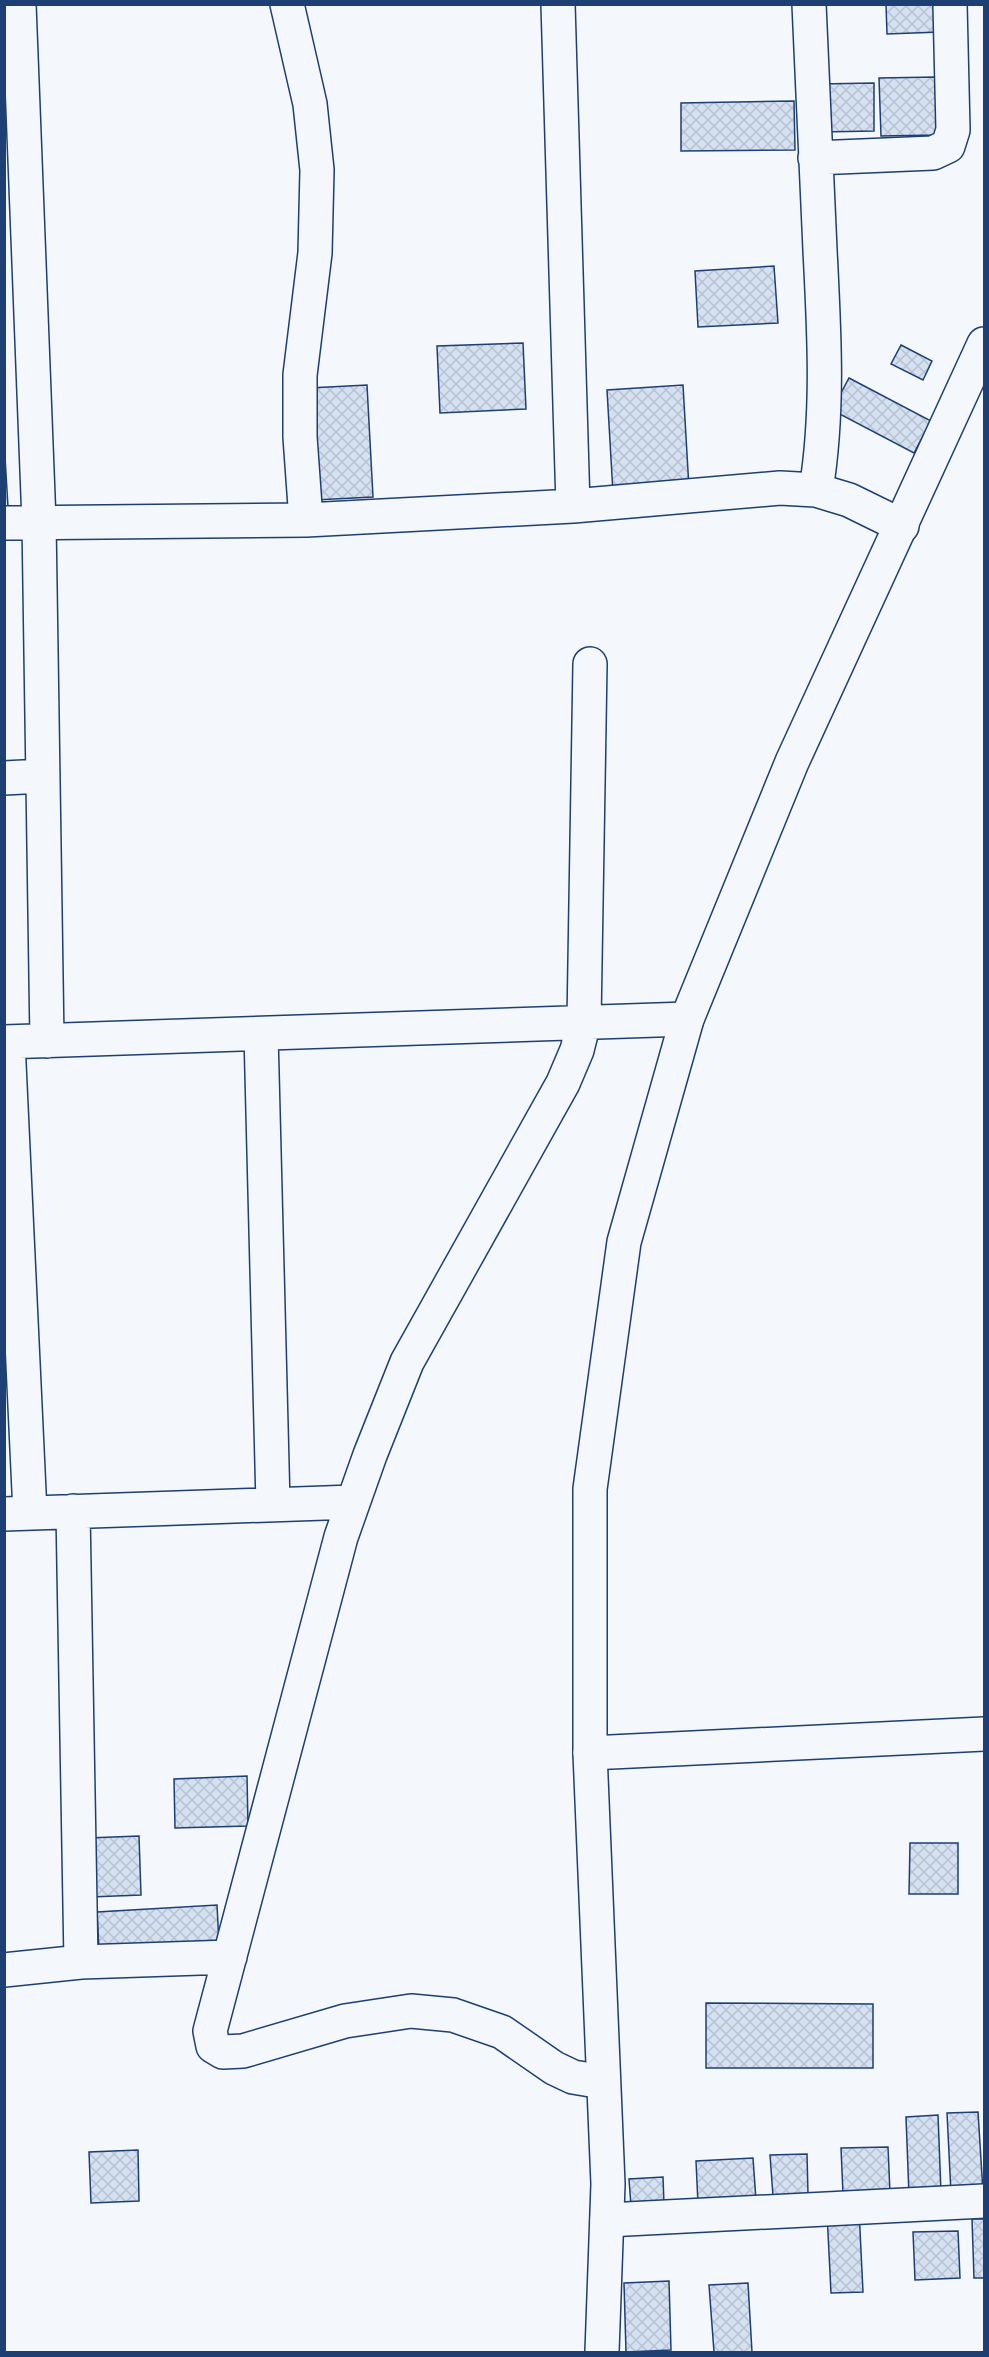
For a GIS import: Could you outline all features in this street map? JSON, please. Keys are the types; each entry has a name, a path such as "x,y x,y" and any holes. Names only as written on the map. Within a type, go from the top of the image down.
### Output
{"street":[{"path":"19,4 13,99 39,522 47,1041"},
{"path":"287,4 310,104 317,170 315,252 300,375 300,437 306,520"},
{"path":"558,4 573,506"},
{"path":"809,4 825,401 822,454 816,490"},
{"path":"815,158 933,153 948,146 953,130 950,4"},
{"path":"602,2352 608,2184 590,1753 590,1489 624,1242 687,1019 792,762 984,344"},
{"path":"4,523 306,520 573,506 780,488 816,490 849,500 902,526"},
{"path":"590,664 584,1022 577,1050 563,1083 407,1362 353,1502 341,1537 210,2031 213,2046 223,2052 243,2051 345,2021 411,2011 453,2015 501,2032 554,2068 573,2077 603,2082"},
{"path":"4,778 43,776"},
{"path":"353,1502 17,1513 6,1042 687,1019"},
{"path":"261,1034 273,1504"},
{"path":"73,1511 81,1962"},
{"path":"590,1753 984,1734"},
{"path":"4,1970 81,1962 230,1957"},
{"path":"607,2220 984,2201"}],"building":[{"path":"886,4 939,4 940,32 887,34"},
{"path":"936,77 937,135 881,136 879,78"},
{"path":"874,83 874,131 820,132 820,84"},
{"path":"794,101 795,150 681,151 681,103"},
{"path":"774,266 778,323 698,327 695,271"},
{"path":"523,343 526,409 440,413 437,346"},
{"path":"901,345 932,361 923,380 891,364"},
{"path":"849,378 931,421 914,453 832,410"},
{"path":"367,385 373,497 315,500 309,388"},
{"path":"683,385 689,488 613,493 607,390"},
{"path":"4,440 8,507 4,507"},
{"path":"247,1776 248,1826 175,1828 174,1779"},
{"path":"139,1836 141,1895 90,1897 88,1838"},
{"path":"910,1843 958,1843 958,1894 909,1894"},
{"path":"217,1905 220,1962 100,1969 97,1912"},
{"path":"706,2003 873,2004 873,2068 706,2068"},
{"path":"978,2112 983,2192 951,2193 947,2113"},
{"path":"938,2115 941,2193 909,2195 906,2117"},
{"path":"888,2147 890,2193 843,2194 841,2148"},
{"path":"138,2150 139,2201 91,2203 89,2152"},
{"path":"807,2154 808,2194 773,2196 770,2155"},
{"path":"753,2158 756,2200 698,2204 696,2161"},
{"path":"663,2177 664,2204 631,2206 629,2179"},
{"path":"859,2210 863,2292 831,2293 827,2213"},
{"path":"972,2219 984,2219 984,2278 974,2278"},
{"path":"958,2231 960,2278 915,2280 913,2232"},
{"path":"669,2281 671,2350 626,2352 624,2283"},
{"path":"748,2283 752,2352 714,2352 709,2285"}]}
